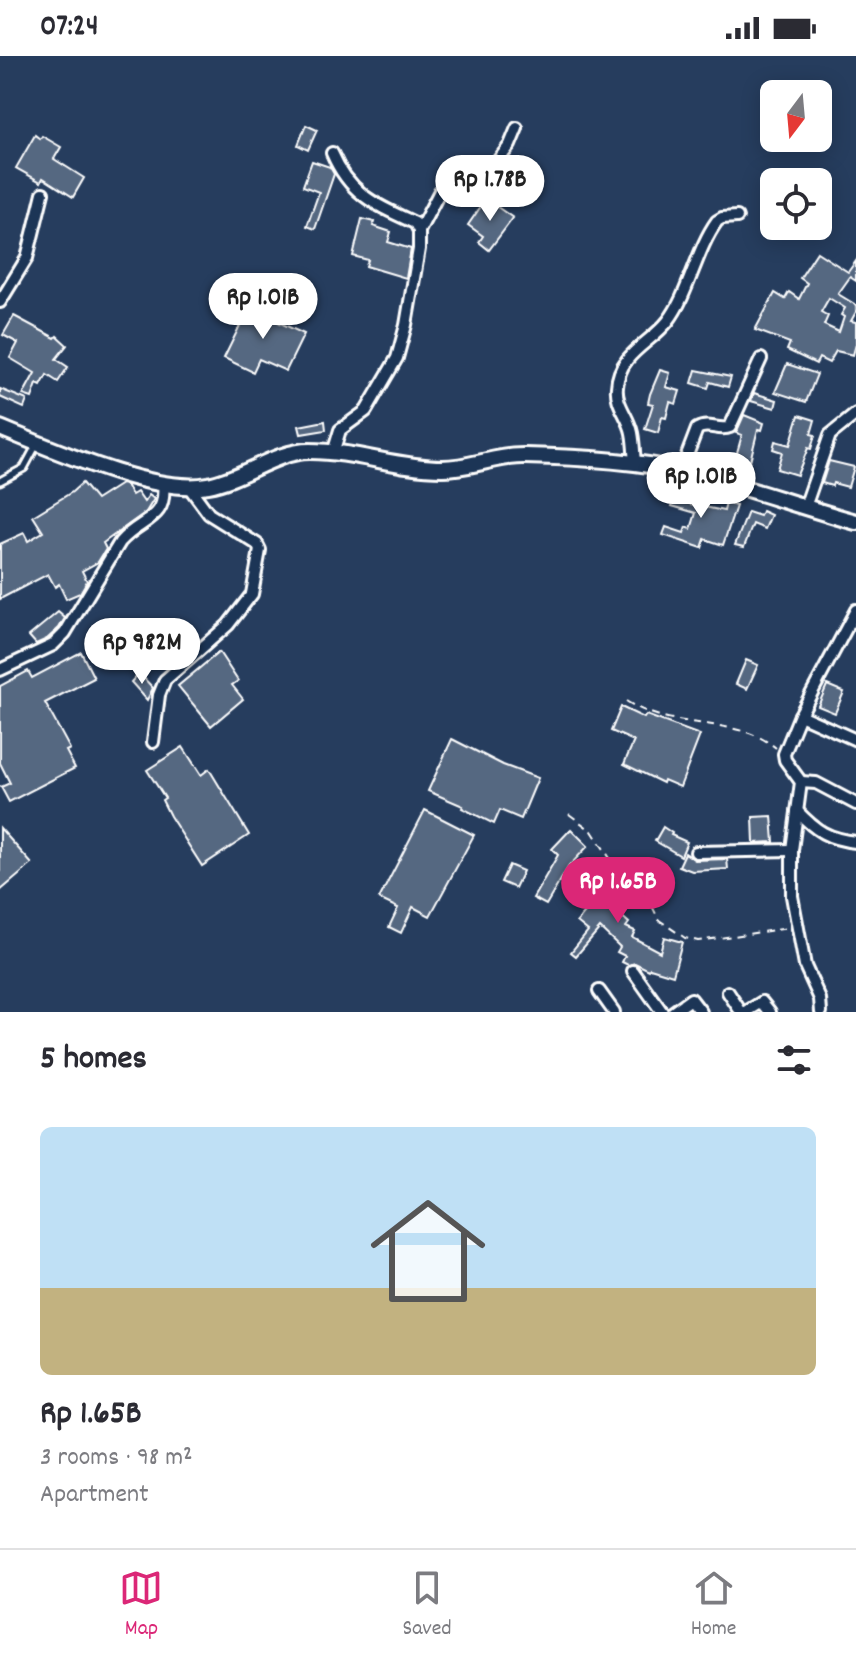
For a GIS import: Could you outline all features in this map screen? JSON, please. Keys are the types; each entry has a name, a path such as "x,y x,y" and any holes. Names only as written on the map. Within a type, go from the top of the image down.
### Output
{"street":[{"path":"333,453 340,430 366,411 397,358 406,325 419,231 440,191 497,162 510,145 517,128"},
{"path":"332,153 341,174 351,184 386,211 415,223 419,231"},
{"path":"0,302 27,258 43,193"},
{"path":"635,464 632,433 617,395 622,366 636,348 661,329 673,313 717,221 737,217"},
{"path":"681,471 697,429 730,427 761,359"},
{"path":"805,507 830,435 856,414"},
{"path":"0,428 163,485 189,487 231,480 298,453 333,453 441,468 507,456 635,464 681,471 856,522"},
{"path":"0,670 53,645 65,633 120,542 160,510 164,498 163,485"},
{"path":"153,742 159,695 165,680 228,625 252,594 257,573 260,550 257,544 209,514 189,487"},
{"path":"821,1012 820,999 805,966 796,927 792,886 792,850 801,782 784,754 800,715 856,610"},
{"path":"844,634 856,639"},
{"path":"800,715 856,740"},
{"path":"801,782 818,784 856,804"},
{"path":"797,811 834,840 856,842"},
{"path":"696,852 792,850"},
{"path":"633,971 662,1012"},
{"path":"599,991 611,1011"},
{"path":"728,992 743,1012 762,1002 770,1012"},
{"path":"673,1012 691,999 701,1012"}],"lane":[{"path":"0,481 24,468 38,443"}],"path":[{"path":"626,701 674,721 752,733 784,754"},
{"path":"569,814 592,831 623,878 650,902 659,920 685,938 698,941 796,927"}],"building":[{"path":"306,125 317,130 308,150 298,145"},
{"path":"35,135 61,147 54,159 84,178 73,197 43,178 41,182 16,168"},
{"path":"312,161 330,167 334,174 315,229 307,226 319,192 303,186"},
{"path":"486,199 513,218 489,250 479,242 483,236 468,225"},
{"path":"362,219 391,232 388,242 411,249 406,278 366,266 368,260 353,256"},
{"path":"817,252 848,272 856,261 856,281 850,277 838,294 856,305 851,321 856,322 853,355 836,351 829,363 819,358 816,364 787,350 790,343 755,330 775,293 785,299 789,292 799,299 807,283 800,278","holes":["829,298 845,308 839,332 824,325 828,316 821,312"]},
{"path":"251,303 279,318 278,322 304,334 286,371 259,359 253,372 224,358"},
{"path":"14,316 55,338 57,336 67,345 56,359 68,367 58,382 47,375 41,386 37,384 32,398 23,395 35,373 10,358 18,343 3,335"},
{"path":"787,364 817,374 806,402 775,392"},
{"path":"660,370 670,373 666,387 680,391 676,404 670,402 666,418 662,417 658,433 645,429 653,404 648,403 650,394"},
{"path":"696,370 731,377 728,387 710,382 708,388 692,383"},
{"path":"0,389 27,400 24,408 0,397"},
{"path":"754,393 777,400 775,408 751,401"},
{"path":"744,415 764,423 762,430 758,429 750,461 736,456 742,435 736,433"},
{"path":"799,415 815,420 811,434 815,435 797,475 777,469 782,452 773,449 775,441 790,445"},
{"path":"325,421 326,430 301,434 299,426"},
{"path":"829,461 854,467 848,487 822,483"},
{"path":"680,481 695,484 690,504 724,511 726,503 736,506 723,545 705,539 702,548 663,535 666,527 684,533 686,527 691,529 696,513 672,506"},
{"path":"82,483 96,500 121,484 126,485 132,495 137,492 144,502 149,495 154,499 146,512 103,543 106,549 98,562 82,571 87,581 80,593 66,599 59,584 55,587 48,574 0,599 0,544 24,533 28,541 43,532 33,516"},
{"path":"762,511 771,515 765,529 753,524 744,547 735,545 748,512 760,516"},
{"path":"58,612 65,618 59,628 36,644 29,636"},
{"path":"81,652 94,678 45,703 70,749 66,751 75,768 9,802 1,787 10,783 0,763 0,686 28,671 32,678"},
{"path":"219,652 238,681 232,685 243,699 211,726 178,686"},
{"path":"746,660 758,665 747,689 736,684"},
{"path":"139,673 153,688 147,700 131,682"},
{"path":"827,685 844,692 835,713 818,706"},
{"path":"621,707 644,718 646,715 700,735 680,787 664,780 663,783 624,764 634,741 611,731"},
{"path":"452,739 503,765 538,778 521,819 500,810 494,824 428,791"},
{"path":"183,747 201,775 209,769 249,835 202,866 170,816 162,800 165,798 147,770"},
{"path":"425,810 474,835 430,916 413,907 401,933 389,927 398,908 379,899"},
{"path":"772,816 774,842 754,843 753,817"},
{"path":"663,827 671,835 687,842 681,856 655,841"},
{"path":"0,828 32,864 0,891"},
{"path":"571,829 588,846 569,866 546,905 533,898 558,855 552,849"},
{"path":"685,853 695,860 727,859 728,869 692,871 679,866"},
{"path":"595,859 614,873 597,894 629,923 626,927 635,931 632,937 660,952 664,937 682,942 673,975 622,962 625,956 617,952 620,947 600,928 576,956 571,952 588,931 577,922 591,906 569,889"},
{"path":"509,865 523,871 515,888 501,882"}]}
